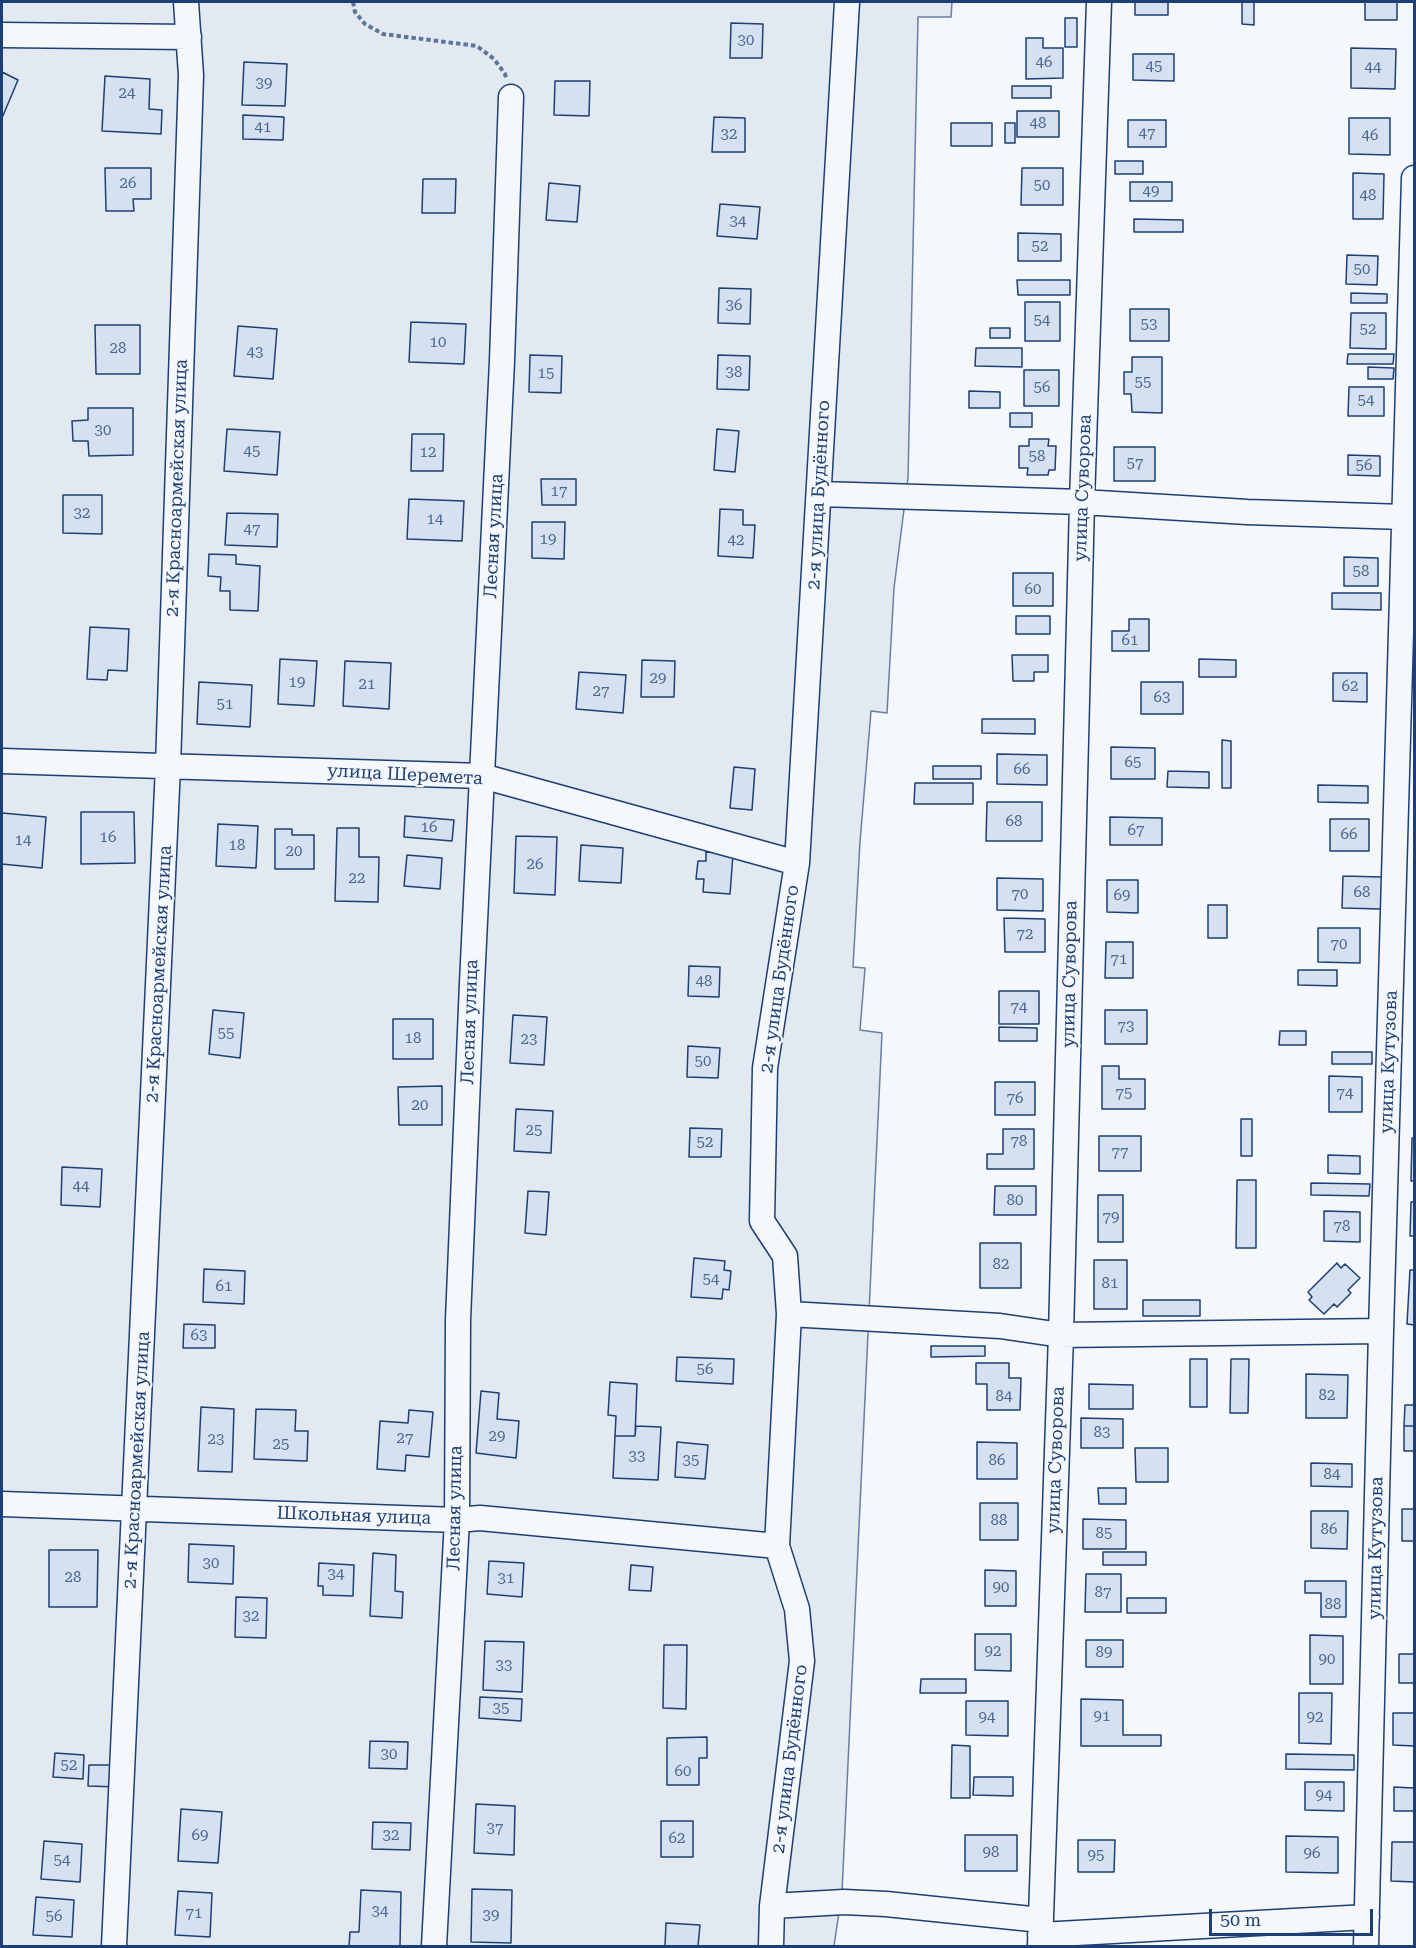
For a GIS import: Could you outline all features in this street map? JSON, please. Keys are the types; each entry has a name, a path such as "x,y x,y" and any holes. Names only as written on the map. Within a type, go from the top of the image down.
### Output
{"street":[{"name":"2-я Красноармейская улица","path":"114,1947 168,766 191,87 186,2"},
{"name":"2-я улица Будённого","path":"771,1947 772,1906 802,1661 796,1609 777,1546 789,1314 785,1256 762,1221 765,1068 797,863 847,2"},
{"name":"улица Суворова","path":"1040,1934 1061,1335 1082,502 1098,2"},
{"path":"2,35 189,37"},
{"name":"Лесная улица","path":"434,1947 457,1520 458,1320 502,372 511,97"},
{"name":"улица Кутузова","path":"1366,1947 1414,178"},
{"path":"820,494 1082,502 1247,512 1404,517"},
{"name":"улица Шеремета","path":"2,761 482,776 797,863"},
{"path":"789,1314 1000,1326 1061,1335 1381,1331"},
{"name":"Школьная улица","path":"2,1504 457,1520 480,1518 777,1546"},
{"path":"772,1906 844,1902 876,1904 1040,1934 1367,1917"}],"path":[{"path":"353,2 355,12 365,24 383,34 477,46 494,59 505,74 511,97"}],"shaded area":[{"path":"2,2 952,2 951,17 918,17 908,478 894,588 887,713 871,711 860,842 853,967 865,968 860,1030 882,1033 842,1892 834,1946 2,1946"}],"building":[{"path":"1135,2 1168,2 1168,15 1135,15"},
{"path":"1242,2 1254,2 1254,25 1242,24"},
{"path":"1365,2 1397,2 1397,20 1365,20"},
{"path":"1065,18 1077,18 1077,47 1065,47"},
{"path":"731,23 763,24 762,58 730,58"},
{"path":"1026,38 1043,38 1043,48 1063,48 1063,78 1026,79"},
{"path":"1351,48 1396,49 1395,89 1351,88"},
{"path":"1133,54 1174,54 1174,81 1133,80"},
{"path":"244,62 287,64 285,106 242,105"},
{"path":"2,72 18,80 2,118"},
{"path":"105,76 150,79 149,109 162,110 161,134 102,131"},
{"path":"555,81 590,81 589,116 554,115"},
{"path":"1012,86 1051,86 1051,98 1012,98"},
{"path":"1017,111 1059,111 1059,137 1017,137"},
{"path":"243,115 284,117 283,140 243,139"},
{"path":"714,117 745,118 745,152 712,152"},
{"path":"1349,118 1390,118 1390,155 1349,154"},
{"path":"1128,120 1166,120 1166,147 1128,147"},
{"path":"951,123 992,123 992,146 951,146"},
{"path":"1005,123 1015,123 1015,143 1005,143"},
{"path":"1115,161 1143,161 1143,174 1115,174"},
{"path":"105,168 151,168 151,199 133,199 134,211 106,211"},
{"path":"1022,168 1063,168 1063,205 1021,205"},
{"path":"1353,173 1384,174 1383,219 1353,219"},
{"path":"423,179 456,179 455,213 422,213"},
{"path":"1130,182 1172,182 1172,201 1130,201"},
{"path":"549,183 580,186 577,222 546,220"},
{"path":"720,204 760,207 757,239 717,236"},
{"path":"1134,219 1183,220 1183,232 1134,232"},
{"path":"1018,233 1061,234 1061,261 1018,261"},
{"path":"1347,255 1378,256 1377,285 1346,284"},
{"path":"1017,280 1070,280 1070,295 1018,295"},
{"path":"719,288 751,289 750,324 718,323"},
{"path":"1351,293 1387,294 1387,303 1351,303"},
{"path":"1025,302 1060,302 1060,341 1025,341"},
{"path":"1130,309 1169,309 1169,341 1130,341"},
{"path":"1351,313 1386,313 1386,349 1350,348"},
{"path":"411,322 466,324 464,364 409,362"},
{"path":"95,325 140,325 140,374 96,374"},
{"path":"238,326 277,329 273,379 234,376"},
{"path":"990,328 1010,328 1010,338 990,338"},
{"path":"976,348 1022,348 1022,367 975,366"},
{"path":"1348,354 1394,354 1393,364 1347,364"},
{"path":"530,355 562,356 561,393 529,392"},
{"path":"718,355 750,356 749,390 717,389"},
{"path":"1132,357 1162,357 1162,413 1132,412 1131,394 1124,394 1124,372 1132,372"},
{"path":"1368,367 1394,368 1393,379 1368,379"},
{"path":"1024,370 1059,370 1059,406 1024,406"},
{"path":"1349,387 1384,387 1384,416 1348,416"},
{"path":"969,391 1000,392 1000,408 969,408"},
{"path":"88,408 133,408 133,455 89,456 88,441 73,441 72,421 88,420"},
{"path":"1010,413 1032,413 1032,427 1010,427"},
{"path":"227,429 280,432 277,475 224,471"},
{"path":"717,429 739,431 735,472 714,470"},
{"path":"412,434 444,434 443,471 411,471"},
{"path":"1029,439 1049,439 1048,446 1056,446 1055,470 1049,470 1048,475 1027,475 1028,468 1019,468 1019,446 1029,446"},
{"path":"1114,447 1155,447 1155,481 1114,481"},
{"path":"1348,455 1380,456 1380,476 1348,475"},
{"path":"541,479 576,479 576,505 542,505"},
{"path":"63,495 102,495 102,534 63,533"},
{"path":"409,499 464,501 462,541 407,539"},
{"path":"720,509 743,510 743,525 755,525 753,558 718,556"},
{"path":"227,513 278,514 277,547 225,545"},
{"path":"532,522 565,522 564,559 532,558"},
{"path":"209,554 236,555 236,564 260,566 258,611 230,610 230,591 220,591 221,577 208,576"},
{"path":"1344,557 1378,558 1378,586 1344,586"},
{"path":"1013,573 1053,573 1053,606 1013,606"},
{"path":"1332,593 1381,593 1381,610 1332,609"},
{"path":"1016,616 1050,616 1050,634 1016,634"},
{"path":"1129,619 1149,619 1149,651 1112,651 1112,631 1129,631"},
{"path":"90,627 129,629 127,671 108,670 107,680 87,679"},
{"path":"1012,655 1048,655 1048,672 1034,672 1034,681 1013,681"},
{"path":"280,659 317,661 314,706 278,704"},
{"path":"1199,659 1236,660 1236,677 1199,677"},
{"path":"642,660 675,661 674,697 641,697"},
{"path":"345,661 391,663 389,709 343,706"},
{"path":"579,672 626,675 623,713 576,709"},
{"path":"1333,673 1367,673 1367,702 1333,701"},
{"path":"199,682 252,685 250,727 197,724"},
{"path":"1141,682 1183,682 1183,714 1141,714"},
{"path":"982,719 1035,719 1035,734 982,733"},
{"path":"1222,740 1231,741 1231,788 1222,788"},
{"path":"1111,747 1155,748 1155,779 1111,779"},
{"path":"997,754 1047,755 1047,785 997,784"},
{"path":"933,766 981,766 981,779 933,779"},
{"path":"734,767 755,769 752,810 730,808"},
{"path":"1168,771 1209,772 1209,788 1167,787"},
{"path":"915,783 973,783 973,804 914,804"},
{"path":"1318,785 1368,786 1368,803 1318,802"},
{"path":"987,802 1042,802 1042,841 986,841"},
{"path":"81,812 134,812 135,863 81,864"},
{"path":"2,813 46,817 42,868 2,864"},
{"path":"405,816 454,820 452,841 404,837"},
{"path":"1110,817 1162,818 1162,845 1110,845"},
{"path":"1330,819 1369,819 1369,851 1330,851"},
{"path":"218,824 258,826 256,868 216,866"},
{"path":"337,828 359,828 359,857 379,857 378,902 335,901"},
{"path":"275,829 292,829 292,835 314,835 314,869 275,869"},
{"path":"516,836 557,837 555,895 514,893"},
{"path":"581,845 623,848 621,883 579,881"},
{"path":"706,852 733,854 730,894 703,892 704,879 696,879 698,861 706,861"},
{"path":"407,855 442,858 440,889 404,886"},
{"path":"1343,876 1382,877 1381,909 1342,908"},
{"path":"997,878 1043,879 1043,911 997,910"},
{"path":"1107,880 1138,880 1138,913 1107,912"},
{"path":"1208,905 1227,905 1227,938 1208,938"},
{"path":"1004,918 1045,919 1045,952 1005,952"},
{"path":"1318,928 1360,928 1360,963 1318,962"},
{"path":"1106,942 1133,942 1133,978 1105,978"},
{"path":"689,966 720,967 719,997 688,996"},
{"path":"1298,970 1337,970 1337,986 1298,985"},
{"path":"999,991 1039,991 1039,1024 999,1024"},
{"path":"213,1010 244,1013 240,1058 209,1054"},
{"path":"1105,1010 1147,1010 1147,1044 1105,1044"},
{"path":"513,1015 547,1017 544,1065 510,1063"},
{"path":"393,1019 433,1019 433,1059 393,1059"},
{"path":"999,1027 1037,1028 1037,1041 999,1041"},
{"path":"1280,1031 1306,1031 1306,1045 1279,1045"},
{"path":"688,1046 720,1048 718,1078 687,1077"},
{"path":"1332,1052 1372,1052 1372,1064 1332,1064"},
{"path":"1102,1066 1119,1066 1119,1079 1145,1079 1145,1109 1102,1109"},
{"path":"1329,1076 1362,1077 1362,1112 1329,1112"},
{"path":"995,1082 1035,1082 1035,1115 995,1115"},
{"path":"442,1086 442,1125 399,1125 398,1087"},
{"path":"516,1109 553,1111 551,1153 514,1151"},
{"path":"1241,1119 1252,1119 1252,1156 1241,1156"},
{"path":"690,1128 722,1129 721,1157 689,1157"},
{"path":"1003,1129 1034,1129 1034,1169 987,1169 987,1154 1003,1154"},
{"path":"1099,1136 1141,1136 1141,1171 1099,1171"},
{"path":"1412,1138 1414,1138 1414,1181 1411,1181"},
{"path":"1328,1155 1360,1156 1360,1174 1328,1173"},
{"path":"62,1167 102,1169 100,1207 61,1205"},
{"path":"1237,1180 1256,1180 1256,1248 1236,1248"},
{"path":"1311,1183 1370,1184 1369,1196 1311,1195"},
{"path":"995,1186 1036,1186 1036,1215 994,1215"},
{"path":"528,1191 549,1192 546,1235 525,1233"},
{"path":"1098,1195 1123,1195 1123,1242 1098,1242"},
{"path":"1411,1202 1414,1202 1414,1236 1410,1236"},
{"path":"1324,1211 1360,1212 1360,1242 1324,1241"},
{"path":"980,1243 1021,1243 1021,1288 980,1288"},
{"path":"694,1258 725,1261 724,1270 731,1271 729,1290 723,1289 722,1299 691,1297"},
{"path":"1094,1260 1127,1260 1127,1309 1094,1309"},
{"path":"1337,1263 1341,1268 1345,1264 1360,1278 1348,1290 1351,1293 1337,1307 1334,1304 1324,1314 1309,1300 1312,1297 1308,1292"},
{"path":"204,1269 245,1271 244,1304 203,1302"},
{"path":"1410,1270 1414,1270 1414,1325 1407,1324"},
{"path":"1143,1300 1200,1300 1200,1316 1143,1316"},
{"path":"184,1324 215,1325 215,1348 183,1348"},
{"path":"931,1346 985,1346 985,1356 931,1357"},
{"path":"677,1357 734,1359 733,1384 676,1381"},
{"path":"1190,1359 1207,1359 1207,1407 1190,1407"},
{"path":"1231,1359 1249,1359 1248,1413 1230,1413"},
{"path":"976,1363 1009,1363 1009,1378 1021,1378 1020,1410 987,1410 987,1384 976,1384"},
{"path":"1306,1374 1348,1375 1347,1418 1306,1418"},
{"path":"610,1382 637,1384 635,1436 615,1436 616,1416 608,1415"},
{"path":"1089,1384 1133,1385 1133,1409 1089,1409"},
{"path":"481,1391 499,1393 497,1419 519,1421 516,1458 476,1453"},
{"path":"1405,1405 1414,1405 1414,1426 1404,1426"},
{"path":"201,1407 234,1409 232,1472 198,1471"},
{"path":"256,1409 296,1410 295,1431 308,1431 307,1461 254,1459"},
{"path":"409,1410 433,1412 429,1457 406,1455 405,1471 377,1469 380,1421 408,1423"},
{"path":"1081,1418 1123,1419 1123,1448 1081,1448"},
{"path":"636,1426 661,1427 658,1480 613,1478 615,1436 635,1436"},
{"path":"1404,1426 1414,1426 1414,1451 1404,1451"},
{"path":"677,1442 708,1445 705,1479 675,1477"},
{"path":"977,1442 1017,1443 1017,1479 977,1479"},
{"path":"1135,1448 1168,1448 1168,1482 1136,1482"},
{"path":"1311,1463 1352,1464 1352,1487 1311,1486"},
{"path":"1098,1488 1126,1488 1126,1504 1099,1504"},
{"path":"980,1503 1018,1503 1018,1540 980,1540"},
{"path":"1402,1509 1414,1509 1414,1541 1402,1541"},
{"path":"1311,1511 1348,1511 1347,1549 1311,1548"},
{"path":"1083,1519 1126,1520 1126,1549 1083,1549"},
{"path":"189,1544 234,1546 233,1584 188,1582"},
{"path":"49,1550 98,1550 97,1607 49,1607"},
{"path":"1103,1552 1146,1552 1146,1565 1103,1565"},
{"path":"373,1553 396,1555 395,1591 403,1592 402,1618 370,1616"},
{"path":"489,1561 524,1563 522,1597 487,1594"},
{"path":"319,1563 354,1565 353,1596 323,1595 323,1586 318,1586"},
{"path":"631,1565 653,1567 651,1591 629,1590"},
{"path":"985,1570 1016,1571 1016,1606 985,1606"},
{"path":"1086,1574 1121,1574 1121,1612 1085,1612"},
{"path":"1305,1581 1346,1581 1346,1617 1321,1617 1321,1593 1305,1593"},
{"path":"236,1597 267,1598 266,1638 235,1637"},
{"path":"1127,1598 1166,1598 1166,1613 1127,1613"},
{"path":"975,1634 1011,1634 1011,1671 975,1670"},
{"path":"1310,1635 1343,1636 1343,1684 1310,1684"},
{"path":"1086,1640 1123,1640 1123,1667 1086,1667"},
{"path":"485,1641 524,1642 522,1692 483,1690"},
{"path":"664,1645 687,1645 686,1709 663,1708"},
{"path":"1399,1654 1414,1654 1414,1683 1399,1683"},
{"path":"921,1679 966,1679 966,1693 920,1693"},
{"path":"1299,1693 1332,1693 1331,1744 1299,1743"},
{"path":"480,1697 522,1699 521,1721 479,1718"},
{"path":"1081,1699 1123,1700 1123,1735 1161,1735 1161,1746 1081,1746"},
{"path":"966,1701 1008,1701 1008,1736 966,1735"},
{"path":"1393,1713 1414,1713 1414,1746 1393,1745"},
{"path":"707,1737 707,1758 699,1758 699,1785 667,1785 667,1738"},
{"path":"370,1741 408,1742 407,1769 369,1768"},
{"path":"952,1745 970,1746 970,1798 951,1798"},
{"path":"55,1753 84,1755 83,1779 53,1777"},
{"path":"1286,1754 1354,1755 1354,1770 1286,1769"},
{"path":"89,1765 119,1765 119,1787 88,1786"},
{"path":"974,1777 1013,1777 1013,1796 973,1795"},
{"path":"1305,1782 1344,1782 1344,1811 1305,1810"},
{"path":"1394,1787 1414,1788 1414,1811 1394,1811"},
{"path":"476,1804 515,1806 514,1855 474,1853"},
{"path":"181,1809 222,1812 218,1863 178,1861"},
{"path":"661,1821 693,1821 693,1857 661,1857"},
{"path":"373,1822 411,1823 410,1850 372,1849"},
{"path":"965,1835 1017,1835 1017,1871 965,1871"},
{"path":"1286,1836 1338,1837 1338,1873 1286,1872"},
{"path":"1078,1840 1115,1840 1114,1872 1078,1872"},
{"path":"44,1841 82,1844 80,1882 41,1879"},
{"path":"1392,1842 1414,1842 1414,1882 1391,1881"},
{"path":"472,1889 512,1890 511,1943 471,1942"},
{"path":"361,1890 401,1892 400,1946 349,1946 350,1932 359,1932"},
{"path":"178,1891 212,1893 210,1937 175,1935"},
{"path":"36,1897 74,1900 72,1937 33,1935"},
{"path":"666,1923 700,1925 698,1946 665,1946"}]}
